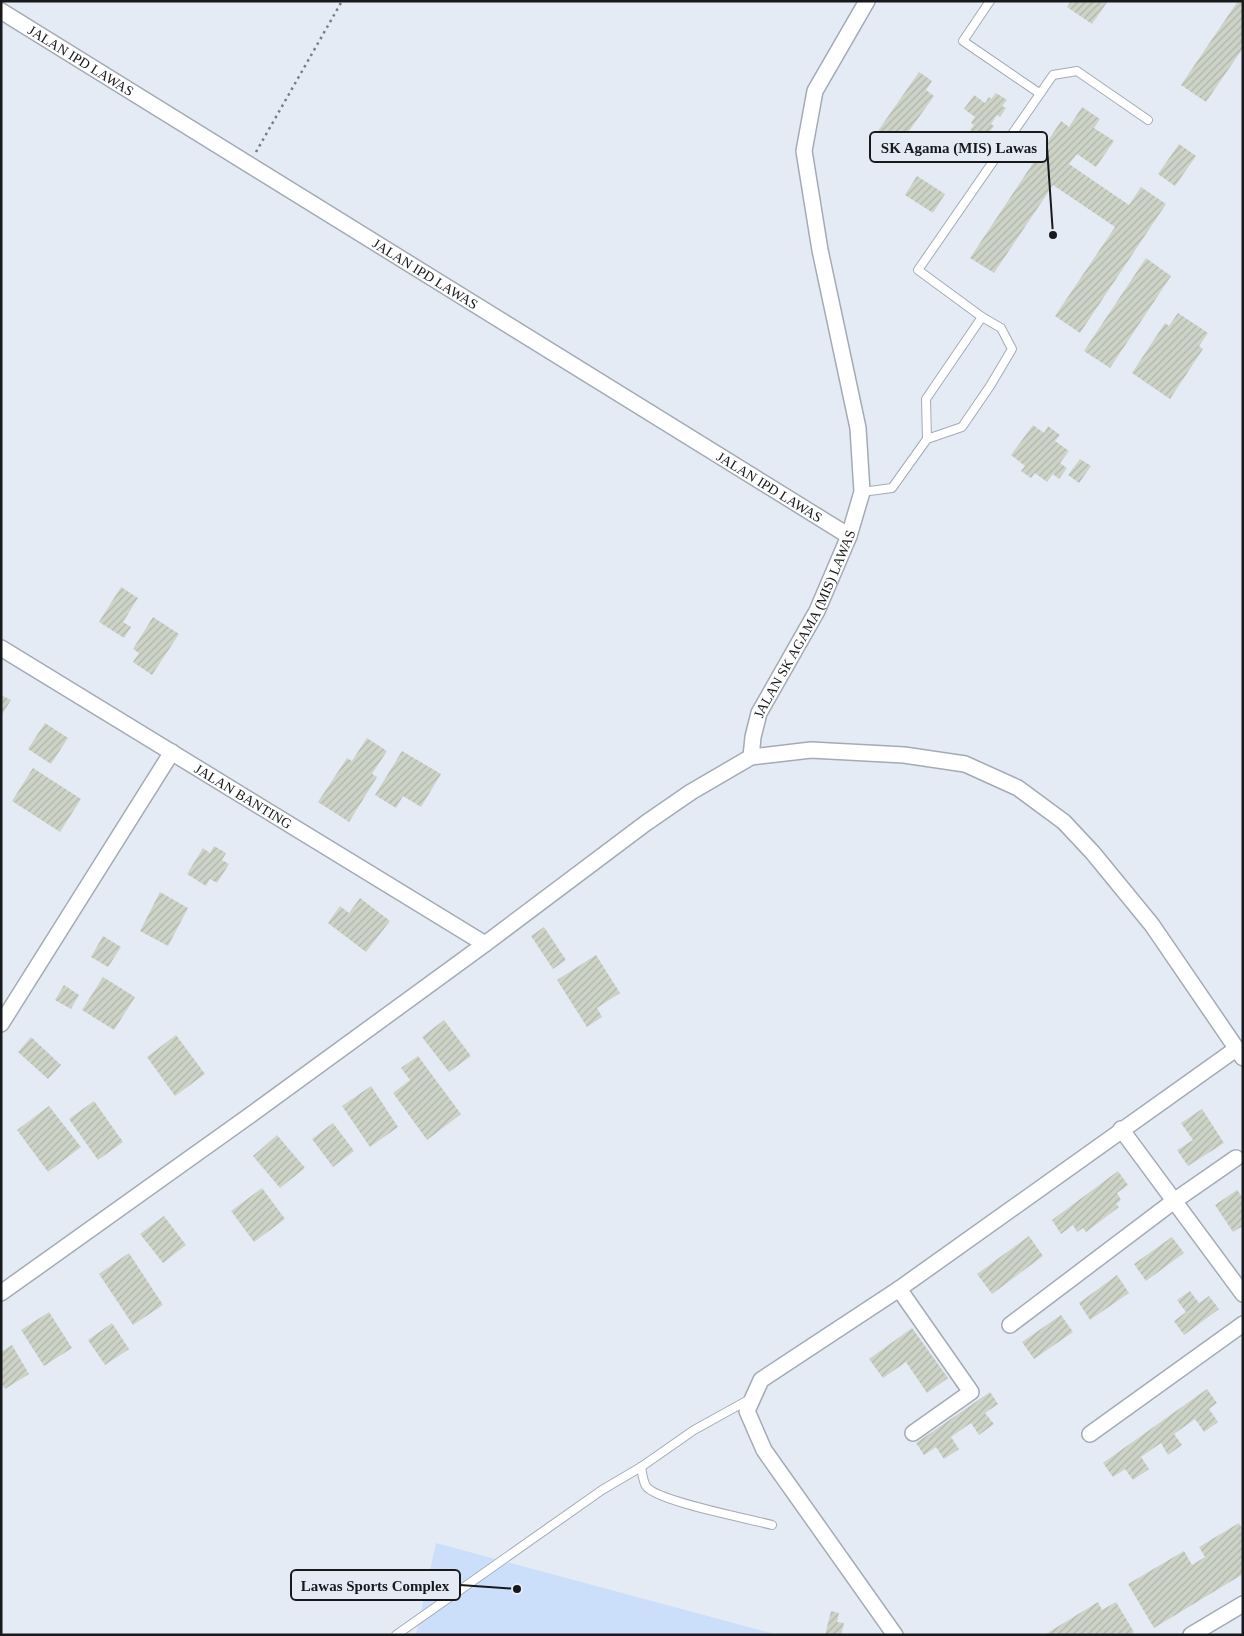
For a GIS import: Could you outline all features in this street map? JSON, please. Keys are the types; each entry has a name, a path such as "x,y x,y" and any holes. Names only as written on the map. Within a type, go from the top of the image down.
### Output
{"street":[{"path":"862,492 858,428 820,250 804,150 815,91 867,1"},
{"name":"JALAN IPD LAWAS","path":"1,11 849,536"},
{"name":"JALAN SK AGAMA (MIS) LAWAS","path":"751,757 753,737 759,713 817,611 849,536 862,492"},
{"name":"JALAN BANTING","path":"1,648 485,944"},
{"path":"1,1293 256,1111 485,944 646,823 691,792 751,757 811,750 904,755 965,764 1018,788 1064,822 1092,852 1152,925 1239,1054 1122,1129 899,1289 761,1380 747,1411 764,1450 895,1635"},
{"path":"1,1024 172,752"},
{"path":"1122,1129 1243,1294"},
{"path":"1010,1325 1174,1201 1236,1158"},
{"path":"899,1289 971,1392 913,1433"},
{"path":"1090,1434 1243,1324"},
{"path":"1191,1635 1243,1604"}],"lane":[{"path":"990,1 963,41 1039,93"},
{"path":"862,492 892,488 927,439 962,427 990,386 1012,348 1001,328 982,317 918,270 1053,74 1077,71 1148,120"},
{"path":"927,439 926,399 982,317"},
{"path":"396,1635 586,1501 641,1467 694,1430 754,1396"},
{"path":"641,1467 646,1486 654,1492 681,1503 772,1525"}],"path":[{"path":"249,164 342,1"}],"shaded area":[{"path":"436,1543 778,1635 416,1635"}],"building":[{"path":"1071,1 1108,1 1092,24 1067,7"},
{"path":"1238,1 1243,1 1243,48 1206,102 1181,85"},
{"path":"919,72 932,81 926,90 934,96 894,152 873,138"},
{"path":"996,93 1007,100 1002,106 1006,108 1000,117 997,115 991,124 994,126 988,134 985,132 981,138 970,130 974,125 971,123 975,117 964,109 974,95 985,103 989,97 991,99"},
{"path":"1082,107 1100,119 1094,128 1114,141 1096,167 1077,154 1069,164 1129,205 1141,187 1166,204 1080,333 1055,316 1115,227 1053,185 994,273 970,258 1061,121 1069,127"},
{"path":"1179,144 1196,156 1175,186 1158,174"},
{"path":"917,176 945,194 933,213 905,195"},
{"path":"1146,258 1171,276 1110,368 1084,351"},
{"path":"1178,313 1208,333 1199,346 1203,349 1170,399 1132,373 1165,323 1169,326"},
{"path":"1033,425 1044,433 1048,426 1060,435 1055,441 1069,451 1060,463 1067,468 1059,479 1053,474 1047,482 1035,473 1031,478 1021,471 1025,466 1011,455"},
{"path":"1080,459 1091,466 1079,483 1068,475"},
{"path":"121,587 138,598 123,622 131,627 124,638 99,622"},
{"path":"153,617 179,634 152,675 133,662 139,653 133,649"},
{"path":"1,695 11,700 1,716"},
{"path":"45,723 68,738 51,764 28,749"},
{"path":"367,738 387,751 372,774 377,777 349,822 318,802 347,758 352,761"},
{"path":"402,751 441,774 421,807 403,796 396,808 375,795"},
{"path":"33,768 81,799 60,832 12,801"},
{"path":"214,846 226,853 222,860 229,864 217,883 210,879 206,886 187,874 203,848 210,853"},
{"path":"160,892 188,908 168,946 140,931"},
{"path":"360,898 390,921 366,952 328,923 340,906 349,913"},
{"path":"544,927 566,960 553,969 531,936"},
{"path":"103,936 121,947 108,967 91,957"},
{"path":"596,955 620,993 597,1008 602,1017 587,1027 557,980"},
{"path":"103,977 135,997 114,1030 82,1010"},
{"path":"64,985 79,995 71,1009 55,1000"},
{"path":"444,1020 471,1056 449,1072 422,1037"},
{"path":"176,1035 205,1074 175,1096 147,1057"},
{"path":"31,1037 61,1065 48,1079 18,1052"},
{"path":"418,1056 461,1114 427,1140 393,1093 410,1080 401,1068"},
{"path":"371,1086 398,1127 370,1147 342,1106"},
{"path":"94,1101 123,1142 98,1160 69,1119"},
{"path":"49,1106 81,1147 48,1172 17,1130"},
{"path":"1202,1109 1224,1143 1188,1166 1177,1150 1193,1140 1181,1123"},
{"path":"333,1123 354,1151 333,1167 312,1139"},
{"path":"277,1135 305,1168 280,1188 253,1156"},
{"path":"1118,1171 1128,1185 1117,1193 1121,1200 1116,1204 1119,1207 1086,1232 1083,1228 1077,1232 1073,1225 1061,1234 1052,1220"},
{"path":"262,1188 285,1219 254,1242 231,1211"},
{"path":"1237,1190 1243,1198 1243,1226 1233,1232 1215,1205"},
{"path":"164,1216 186,1245 163,1263 140,1234"},
{"path":"1029,1236 1043,1256 992,1294 977,1274"},
{"path":"1172,1237 1184,1253 1146,1281 1134,1264"},
{"path":"129,1253 163,1305 133,1325 99,1274"},
{"path":"1117,1275 1129,1293 1090,1320 1079,1303"},
{"path":"1190,1291 1199,1303 1209,1296 1219,1309 1184,1335 1174,1321 1186,1312 1177,1300"},
{"path":"49,1312 72,1348 44,1366 21,1330"},
{"path":"1061,1315 1073,1332 1034,1359 1022,1342"},
{"path":"112,1323 129,1349 105,1365 88,1340"},
{"path":"912,1328 948,1378 927,1393 906,1362 883,1378 869,1359"},
{"path":"12,1345 29,1374 5,1389 1,1383 1,1352"},
{"path":"1207,1389 1217,1403 1209,1409 1218,1422 1204,1432 1195,1419 1174,1434 1182,1445 1168,1455 1161,1443 1141,1457 1149,1469 1133,1480 1125,1469 1113,1477 1103,1463"},
{"path":"990,1392 998,1404 985,1413 994,1424 979,1435 971,1423 951,1437 959,1449 944,1459 936,1447 924,1455 916,1443"},
{"path":"1239,1523 1243,1530 1243,1574 1154,1628 1128,1584 1184,1551 1192,1565 1205,1557 1199,1547"},
{"path":"1098,1602 1102,1610 1116,1602 1134,1632 1131,1635 1044,1635"},
{"path":"831,1611 839,1613 837,1622 844,1623 841,1635 825,1635"}],"place":[{"name":"SK Agama (MIS) Lawas","path":"1053,235"},
{"name":"Lawas Sports Complex","path":"517,1589"}]}
